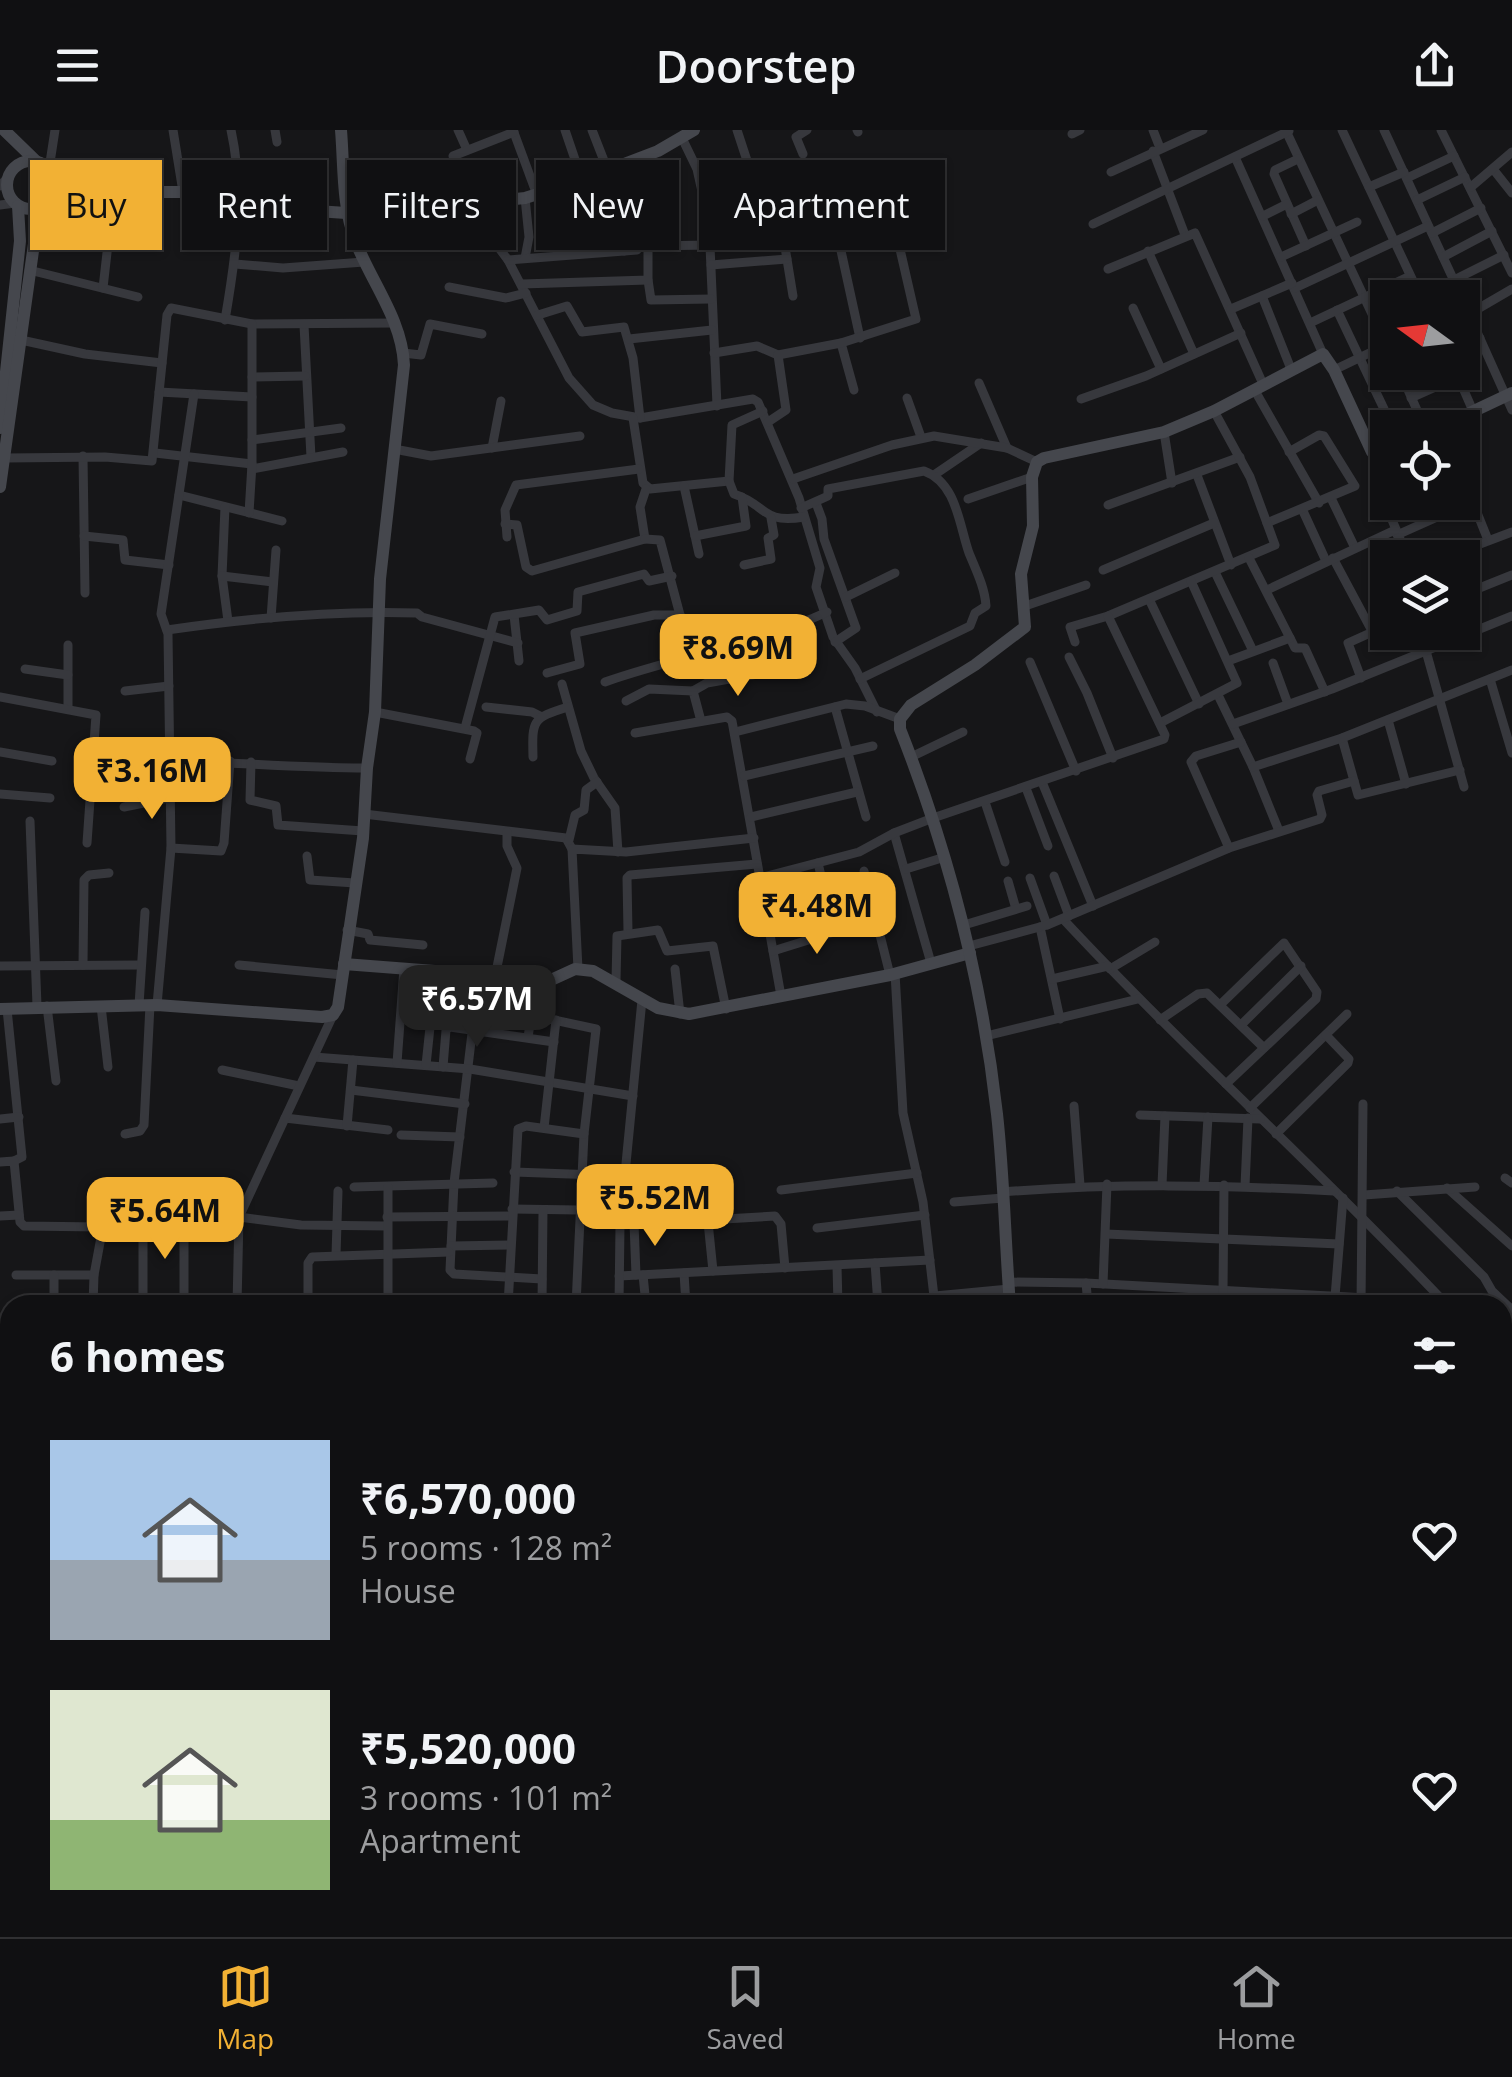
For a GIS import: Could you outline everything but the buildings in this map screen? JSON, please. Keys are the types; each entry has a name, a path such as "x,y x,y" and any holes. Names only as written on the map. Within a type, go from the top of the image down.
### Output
{"street":[{"path":"49,160 55,130"},
{"path":"173,130 182,186"},
{"path":"231,130 235,160"},
{"path":"275,130 278,142"},
{"path":"238,1295 239,1217 333,1015 344,969 364,832 375,712 378,612 403,353 395,323 364,262 346,213 342,130"},
{"path":"458,130 467,150"},
{"path":"565,130 577,160"},
{"path":"592,130 603,160"},
{"path":"737,130 755,186 774,186 793,296"},
{"path":"803,154 796,138 807,130"},
{"path":"1153,130 1185,235"},
{"path":"1111,172 1202,130"},
{"path":"1342,130 1413,280"},
{"path":"1384,130 1454,280"},
{"path":"1440,130 1512,273"},
{"path":"453,156 513,131 531,196 525,258"},
{"path":"1093,224 1289,131 1370,312"},
{"path":"6,132 35,160"},
{"path":"0,487 6,458 6,401 20,242 17,204 8,190 12,172 6,132"},
{"path":"636,160 689,132 699,175"},
{"path":"1417,200 1493,170 1512,152"},
{"path":"1369,186 1454,156"},
{"path":"1236,157 1324,354 1370,440"},
{"path":"1298,158 1274,172 1306,246"},
{"path":"0,186 12,172 30,162"},
{"path":"1493,170 1512,192"},
{"path":"516,198 536,194"},
{"path":"1263,216 1318,200"},
{"path":"0,205 30,206"},
{"path":"1231,309 1482,208"},
{"path":"327,212 346,213"},
{"path":"1281,257 1356,222"},
{"path":"1443,257 1492,231"},
{"path":"1108,269 1192,232 1198,236 1241,333 1258,387 1319,504"},
{"path":"0,428 21,340 32,250"},
{"path":"102,288 107,250"},
{"path":"224,320 236,250"},
{"path":"500,250 569,378 584,398 602,410 636,418 756,400 803,512 820,568 818,592 835,642 877,712"},
{"path":"508,260 637,250"},
{"path":"650,250 651,300 712,298"},
{"path":"710,250 717,406"},
{"path":"842,250 860,338"},
{"path":"714,353 758,346 778,355 841,344 915,321 902,250"},
{"path":"1148,252 1194,354"},
{"path":"1459,280 1504,255"},
{"path":"711,266 787,259"},
{"path":"235,264 302,268 364,262"},
{"path":"29,270 138,297"},
{"path":"1310,324 1410,276"},
{"path":"449,287 506,298 524,289 648,280"},
{"path":"1480,307 1512,288"},
{"path":"1262,296 1291,368"},
{"path":"538,315 567,306 582,332 624,326 629,339 640,469 646,488 640,506 646,539"},
{"path":"1133,308 1162,369"},
{"path":"6,458 82,456 150,462 155,453 170,309 252,324 395,323"},
{"path":"1337,310 1385,410"},
{"path":"249,514 252,324"},
{"path":"304,324 311,457"},
{"path":"403,353 421,354 430,324 482,334"},
{"path":"629,339 712,330"},
{"path":"1081,399 1162,369 1241,333"},
{"path":"1480,338 1509,394 1512,410"},
{"path":"21,340 85,354 162,362"},
{"path":"841,344 854,390"},
{"path":"1334,370 1370,353"},
{"path":"792,479 922,437 1007,448 1037,462 1164,432 1324,354"},
{"path":"768,422 786,410 778,355"},
{"path":"252,377 305,376"},
{"path":"980,383 1007,448"},
{"path":"1408,390 1417,410"},
{"path":"1411,398 1426,390"},
{"path":"1464,390 1473,410 1509,394"},
{"path":"160,392 252,397"},
{"path":"126,1134 144,1126 149,1005 171,848 168,630 161,614 194,394"},
{"path":"907,398 922,437"},
{"path":"492,448 502,401"},
{"path":"1075,642 1070,627 1108,616 1276,546 1240,457 1214,410"},
{"path":"763,411 732,426 728,482 734,494 752,500 771,518 780,520 803,512 828,495 828,489 894,479 921,470 934,474 954,502 987,605 975,612 970,626 860,679"},
{"path":"252,440 341,428"},
{"path":"1164,432 1172,484"},
{"path":"1267,523 1353,488 1353,479 1324,436 1319,435 1290,452"},
{"path":"394,449 431,456 580,436"},
{"path":"934,474 982,443"},
{"path":"155,453 252,466 343,452"},
{"path":"82,456 85,592"},
{"path":"1108,506 1240,457"},
{"path":"1009,1295 986,1036 970,949 945,856 900,729 900,719 911,705 1025,627 1021,574 1033,526 1032,476 1037,462"},
{"path":"1353,479 1370,465"},
{"path":"506,538 505,510 519,484 640,469"},
{"path":"1197,475 1231,565"},
{"path":"968,500 1032,476"},
{"path":"646,488 728,482"},
{"path":"684,486 699,554"},
{"path":"179,495 282,521"},
{"path":"695,536 746,526 742,497"},
{"path":"1331,498 1355,548"},
{"path":"816,503 826,546 856,630 835,642"},
{"path":"224,508 222,576 228,621"},
{"path":"1302,510 1370,629"},
{"path":"744,565 771,559 771,518"},
{"path":"1480,519 1488,540"},
{"path":"1393,520 1399,540"},
{"path":"1267,590 1329,559 1427,520"},
{"path":"1103,570 1214,523"},
{"path":"505,524 518,524 530,571 646,539 660,540 680,615 705,653"},
{"path":"1480,543 1512,532"},
{"path":"84,536 123,540 125,560 169,565"},
{"path":"270,618 276,550"},
{"path":"1249,558 1295,648 1306,648 1325,692"},
{"path":"1215,572 1253,650"},
{"path":"464,728 494,617 541,610 547,620 578,611 578,592 644,574 649,581 672,576"},
{"path":"846,597 896,574"},
{"path":"1480,588 1512,574"},
{"path":"222,576 273,582"},
{"path":"1160,723 1237,683 1191,581"},
{"path":"1025,606 1086,585"},
{"path":"1149,599 1199,704"},
{"path":"604,682 642,668 772,635 827,612"},
{"path":"168,630 270,618 417,613 422,618 518,643"},
{"path":"514,615 519,661"},
{"path":"547,673 580,664 575,633 654,615 680,615"},
{"path":"760,878 859,852 933,818 1164,739 1108,616"},
{"path":"1233,724 1325,692 1512,616"},
{"path":"1361,678 1348,643 1370,633"},
{"path":"1228,661 1290,638"},
{"path":"68,644 68,709"},
{"path":"1426,651 1464,787"},
{"path":"1069,657 1113,758"},
{"path":"1030,662 1076,771"},
{"path":"1273,662 1288,704"},
{"path":"642,668 649,689"},
{"path":"25,669 68,675"},
{"path":"1253,767 1342,738 1512,670"},
{"path":"626,700 649,689 693,691 707,684 770,672"},
{"path":"1490,679 1512,753"},
{"path":"562,684 581,752 616,808 618,852"},
{"path":"125,692 168,686"},
{"path":"693,691 701,720"},
{"path":"1218,694 1279,831"},
{"path":"0,698 92,712 96,716 87,843"},
{"path":"735,732 856,704 900,719"},
{"path":"486,707 540,716"},
{"path":"533,757 532,730 540,716 568,707"},
{"path":"835,707 866,817"},
{"path":"375,712 477,733 470,759"},
{"path":"635,733 730,718 744,776 781,996"},
{"path":"1388,720 1406,784"},
{"path":"911,757 963,732"},
{"path":"1342,738 1361,796 1460,770"},
{"path":"1229,848 1191,762 1196,756 1241,742"},
{"path":"744,776 873,746"},
{"path":"0,752 52,761"},
{"path":"94,761 230,761 294,768 367,768"},
{"path":"171,848 221,851 230,761"},
{"path":"251,762 250,800 276,806 278,825 364,832"},
{"path":"123,782 171,764"},
{"path":"238,965 404,968 537,980 558,980 578,969 593,970 642,1000 680,1014 726,1008 893,974 1044,926 1229,848 1322,818 1317,795 1320,791 1354,781"},
{"path":"578,969 571,845 575,815 584,810 586,790 597,782"},
{"path":"1042,782 1093,906"},
{"path":"1026,788 1048,846"},
{"path":"751,817 858,792"},
{"path":"0,794 50,798"},
{"path":"124,806 172,797"},
{"path":"985,802 1005,862"},
{"path":"364,814 507,832 618,852 754,838"},
{"path":"30,820 35,966 56,1081"},
{"path":"496,977 517,871 507,832"},
{"path":"894,833 930,963"},
{"path":"658,848 662,872"},
{"path":"307,856 310,880 355,884"},
{"path":"906,869 945,856"},
{"path":"818,862 834,931"},
{"path":"628,932 628,876 758,864"},
{"path":"864,871 893,974 904,1113 934,1295"},
{"path":"83,964 83,883 88,875 109,874"},
{"path":"1054,876 1066,918 1138,999 1438,1295"},
{"path":"1030,878 1044,926 1060,1019"},
{"path":"1008,881 1016,910"},
{"path":"964,925 1027,906"},
{"path":"145,912 140,966 149,1005"},
{"path":"773,951 850,927"},
{"path":"348,930 368,934 370,940 423,945"},
{"path":"616,982 617,937 628,932 658,930 667,951 713,946 726,1008"},
{"path":"1052,979 1109,967 1156,942"},
{"path":"1220,1004 1282,944 1286,944 1318,996 1226,1084"},
{"path":"0,966 140,966"},
{"path":"1241,1025 1301,966"},
{"path":"396,1063 404,968"},
{"path":"674,969 680,1014"},
{"path":"426,1065 436,971"},
{"path":"479,975 454,1184 452,1273 542,1279"},
{"path":"528,1037 537,980"},
{"path":"1160,1020 1203,992 1264,1048"},
{"path":"986,1036 1138,999"},
{"path":"619,1295 620,1225 642,1000"},
{"path":"0,1162 22,1157 20,1116 3,1009 149,1005 333,1015"},
{"path":"101,1006 108,1067"},
{"path":"1245,1186 1252,1115 1347,1014"},
{"path":"531,1015 596,1029 584,1134 576,1295"},
{"path":"544,1128 556,1020"},
{"path":"442,1066 447,1028 474,1028 554,1042"},
{"path":"1276,1134 1348,1064 1349,1058 1326,1035"},
{"path":"314,1057 470,1069 633,1096"},
{"path":"347,1126 352,1060"},
{"path":"222,1070 299,1086"},
{"path":"351,1090 465,1104"},
{"path":"1361,1295 1363,1104"},
{"path":"1074,1106 1080,1186"},
{"path":"1140,1115 1252,1115"},
{"path":"0,1119 20,1116"},
{"path":"1162,1185 1164,1116"},
{"path":"1204,1186 1208,1117"},
{"path":"285,1118 388,1130"},
{"path":"508,1295 519,1126 584,1134"},
{"path":"401,1135 460,1137"},
{"path":"14,1161 20,1215 27,1228 100,1228"},
{"path":"514,1172 625,1176"},
{"path":"781,1190 917,1173"},
{"path":"354,1187 493,1183"},
{"path":"954,1202 1107,1184 1334,1191"},
{"path":"1103,1284 1107,1184"},
{"path":"1223,1292 1224,1185"},
{"path":"1364,1195 1474,1186"},
{"path":"388,1187 388,1295"},
{"path":"1446,1187 1512,1246"},
{"path":"336,1255 338,1191"},
{"path":"1397,1191 1484,1277 1497,1295"},
{"path":"1335,1295 1343,1198"},
{"path":"542,1295 544,1210"},
{"path":"93,1295 100,1228 106,1220 239,1217 336,1226 579,1210"},
{"path":"0,1216 20,1215"},
{"path":"817,1228 924,1215"},
{"path":"620,1225 778,1217 785,1268"},
{"path":"143,1295 144,1220"},
{"path":"184,1220 184,1295"},
{"path":"708,1222 713,1271"},
{"path":"634,1224 644,1295"},
{"path":"1106,1234 1339,1244"},
{"path":"308,1295 309,1260 510,1245"},
{"path":"620,1276 930,1260"},
{"path":"875,1263 877,1295"},
{"path":"837,1266 838,1295"},
{"path":"684,1273 685,1295"},
{"path":"16,1275 94,1275"},
{"path":"54,1275 54,1295"},
{"path":"1086,1282 1087,1295"},
{"path":"964,1295 1008,1286 1086,1282 1265,1295"},
{"path":"1184,1290 1184,1295"}]}
